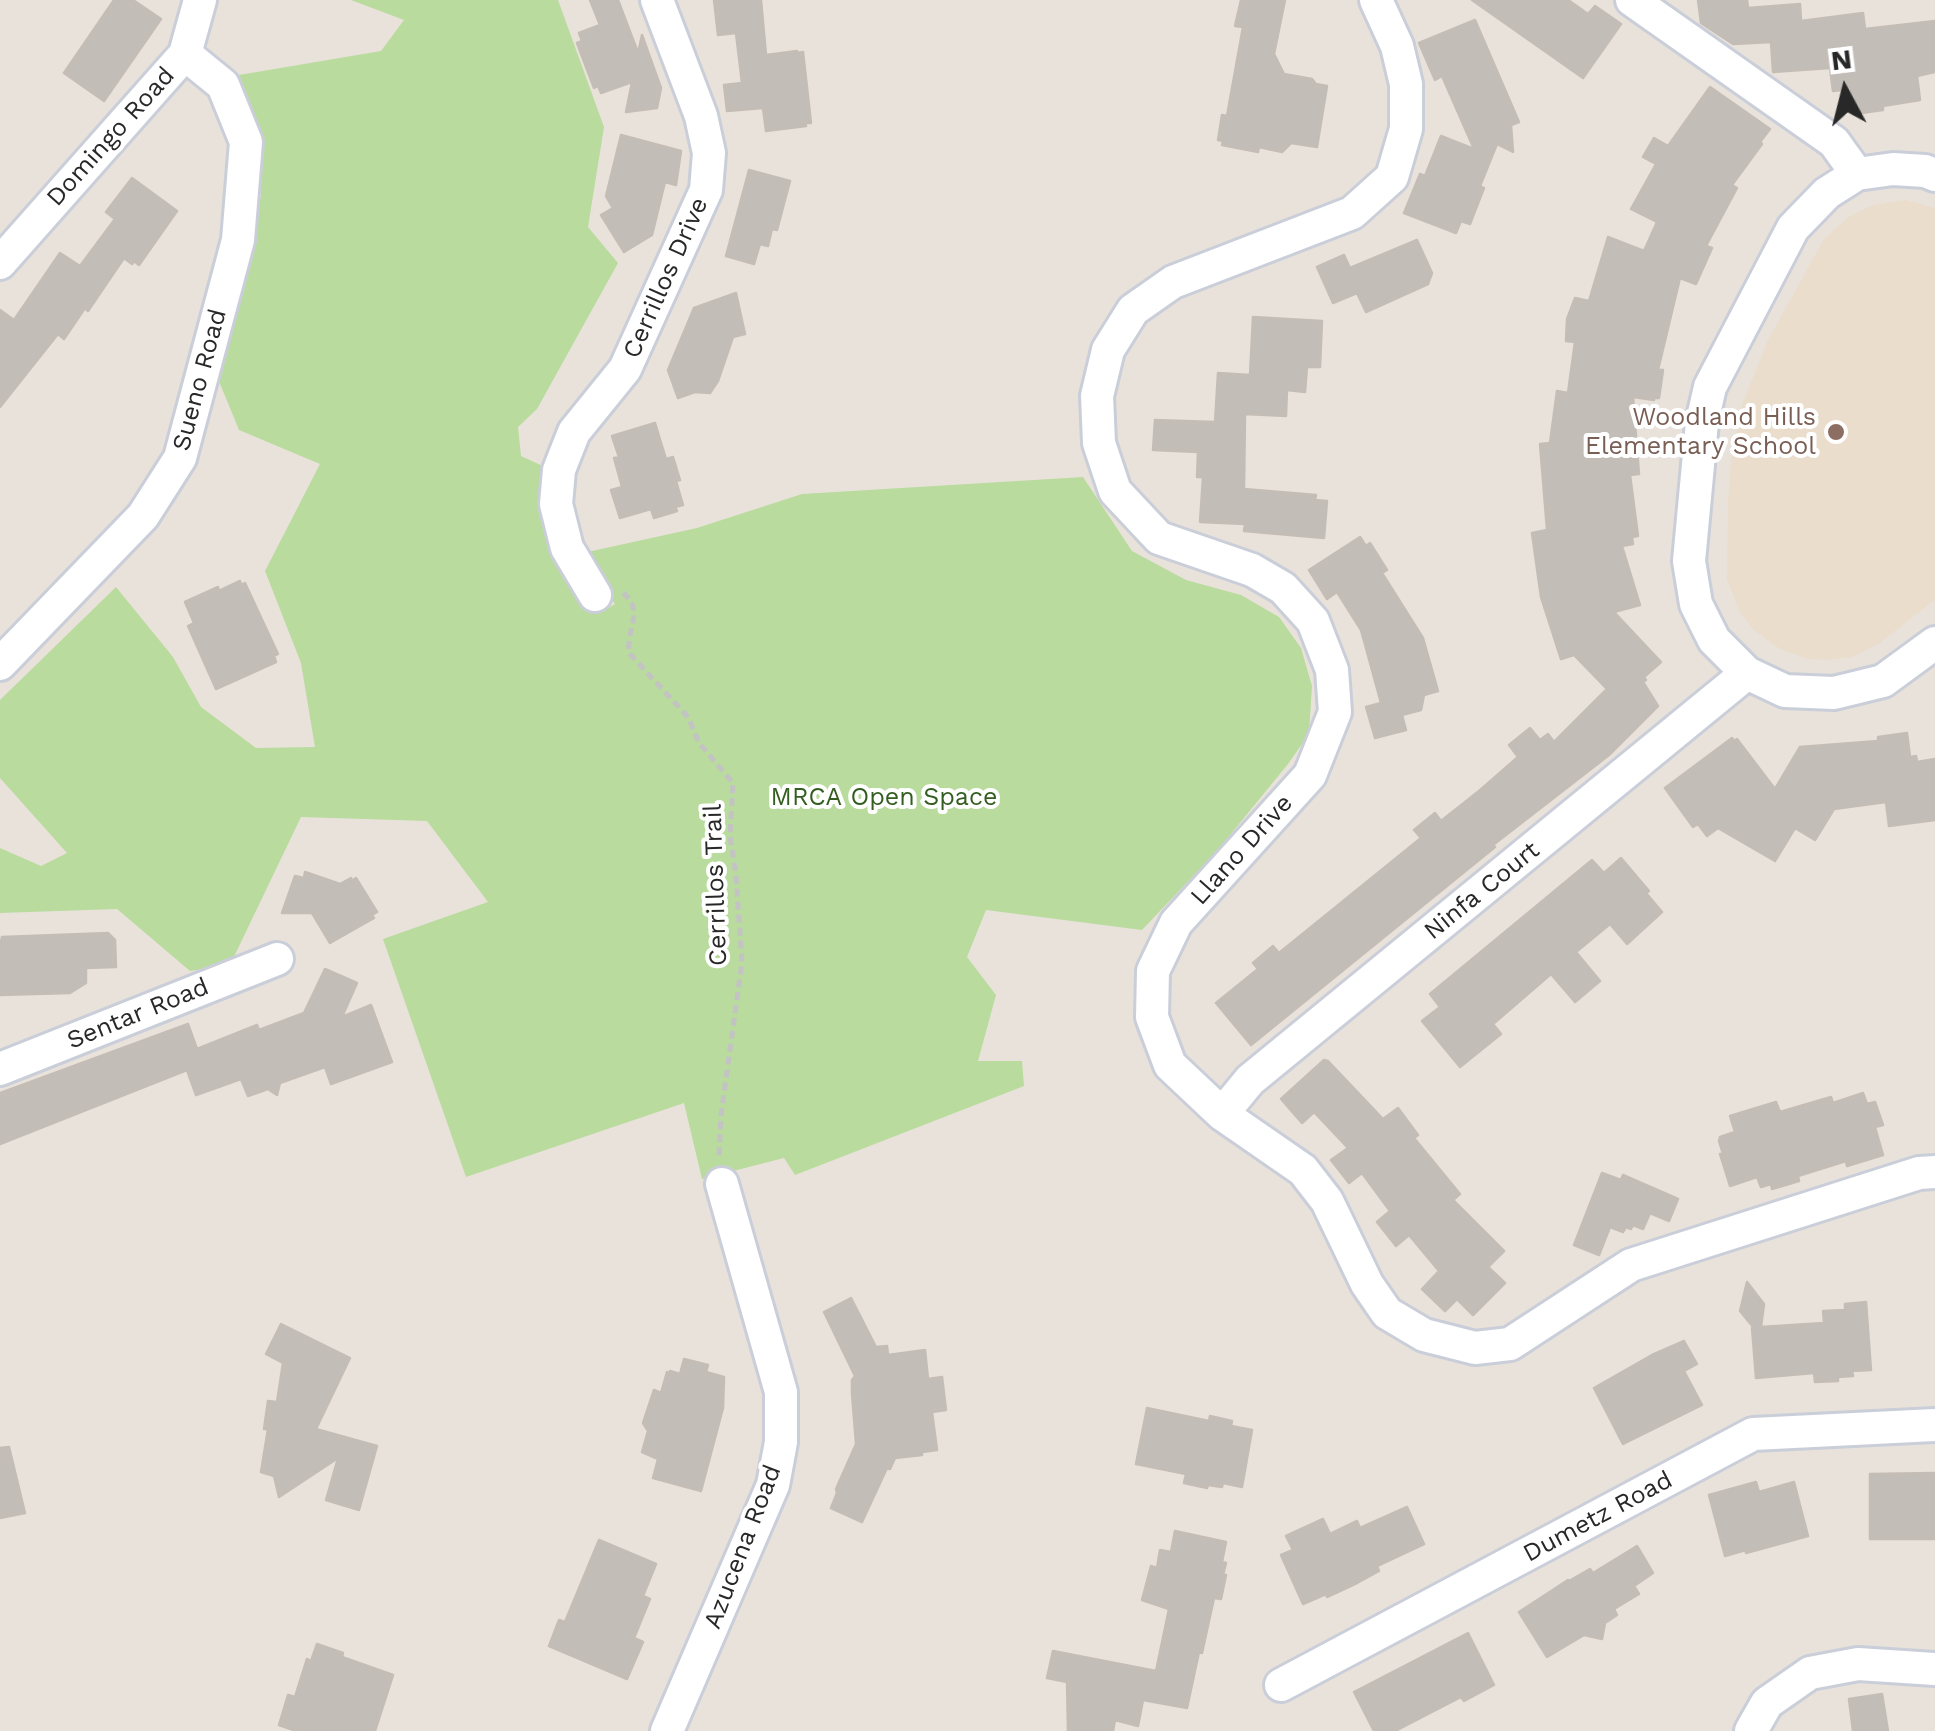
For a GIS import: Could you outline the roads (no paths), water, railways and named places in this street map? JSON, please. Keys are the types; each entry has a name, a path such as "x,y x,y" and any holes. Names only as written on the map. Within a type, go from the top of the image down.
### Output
{"street":[{"name":"Domingo Road","path":"0,263 185,54 200,0"},
{"name":"Cerrillos Drive","path":"595,595 566,548 556,504 559,470 574,432 625,370 706,190 709,153 701,116 657,0"},
{"name":"Llano Drive","path":"1376,0 1397,46 1406,84 1406,129 1392,178 1352,213 1173,282 1133,310 1108,350 1097,396 1099,443 1115,492 1160,538 1252,570 1283,588 1313,621 1332,670 1335,712 1310,775 1176,923 1153,971 1152,1017 1170,1064 1222,1114 1303,1170 1327,1201 1367,1284 1388,1312 1424,1335 1475,1348 1510,1344 1631,1265 1919,1173 1935,1172"},
{"path":"1632,0 1834,142 1856,174"},
{"name":"Sueno Road","path":"0,664 144,516 180,458 238,240 246,142 224,86 185,54"},
{"path":"1935,175 1892,169 1856,174 1828,193 1793,228 1710,387 1702,422 1689,562 1696,604 1714,640 1748,673 1785,691 1834,693 1883,681 1935,644"},
{"name":"Ninfa Court","path":"1222,1114 1250,1080 1748,673"},
{"name":"Sentar Road","path":"0,1069 277,959"},
{"name":"Azucena Road","path":"667,1731 773,1485 782,1442 781,1392 722,1184"},
{"name":"Dumetz Road","path":"1281,1684 1753,1434 1935,1425"},
{"path":"1751,1731 1767,1704 1810,1674 1858,1664 1935,1669"}],"place":[{"name":"Woodland Hills Elementary School","path":"1836,432"}],"park label":[{"name":"MRCA Open Space","path":"884,798"}]}
